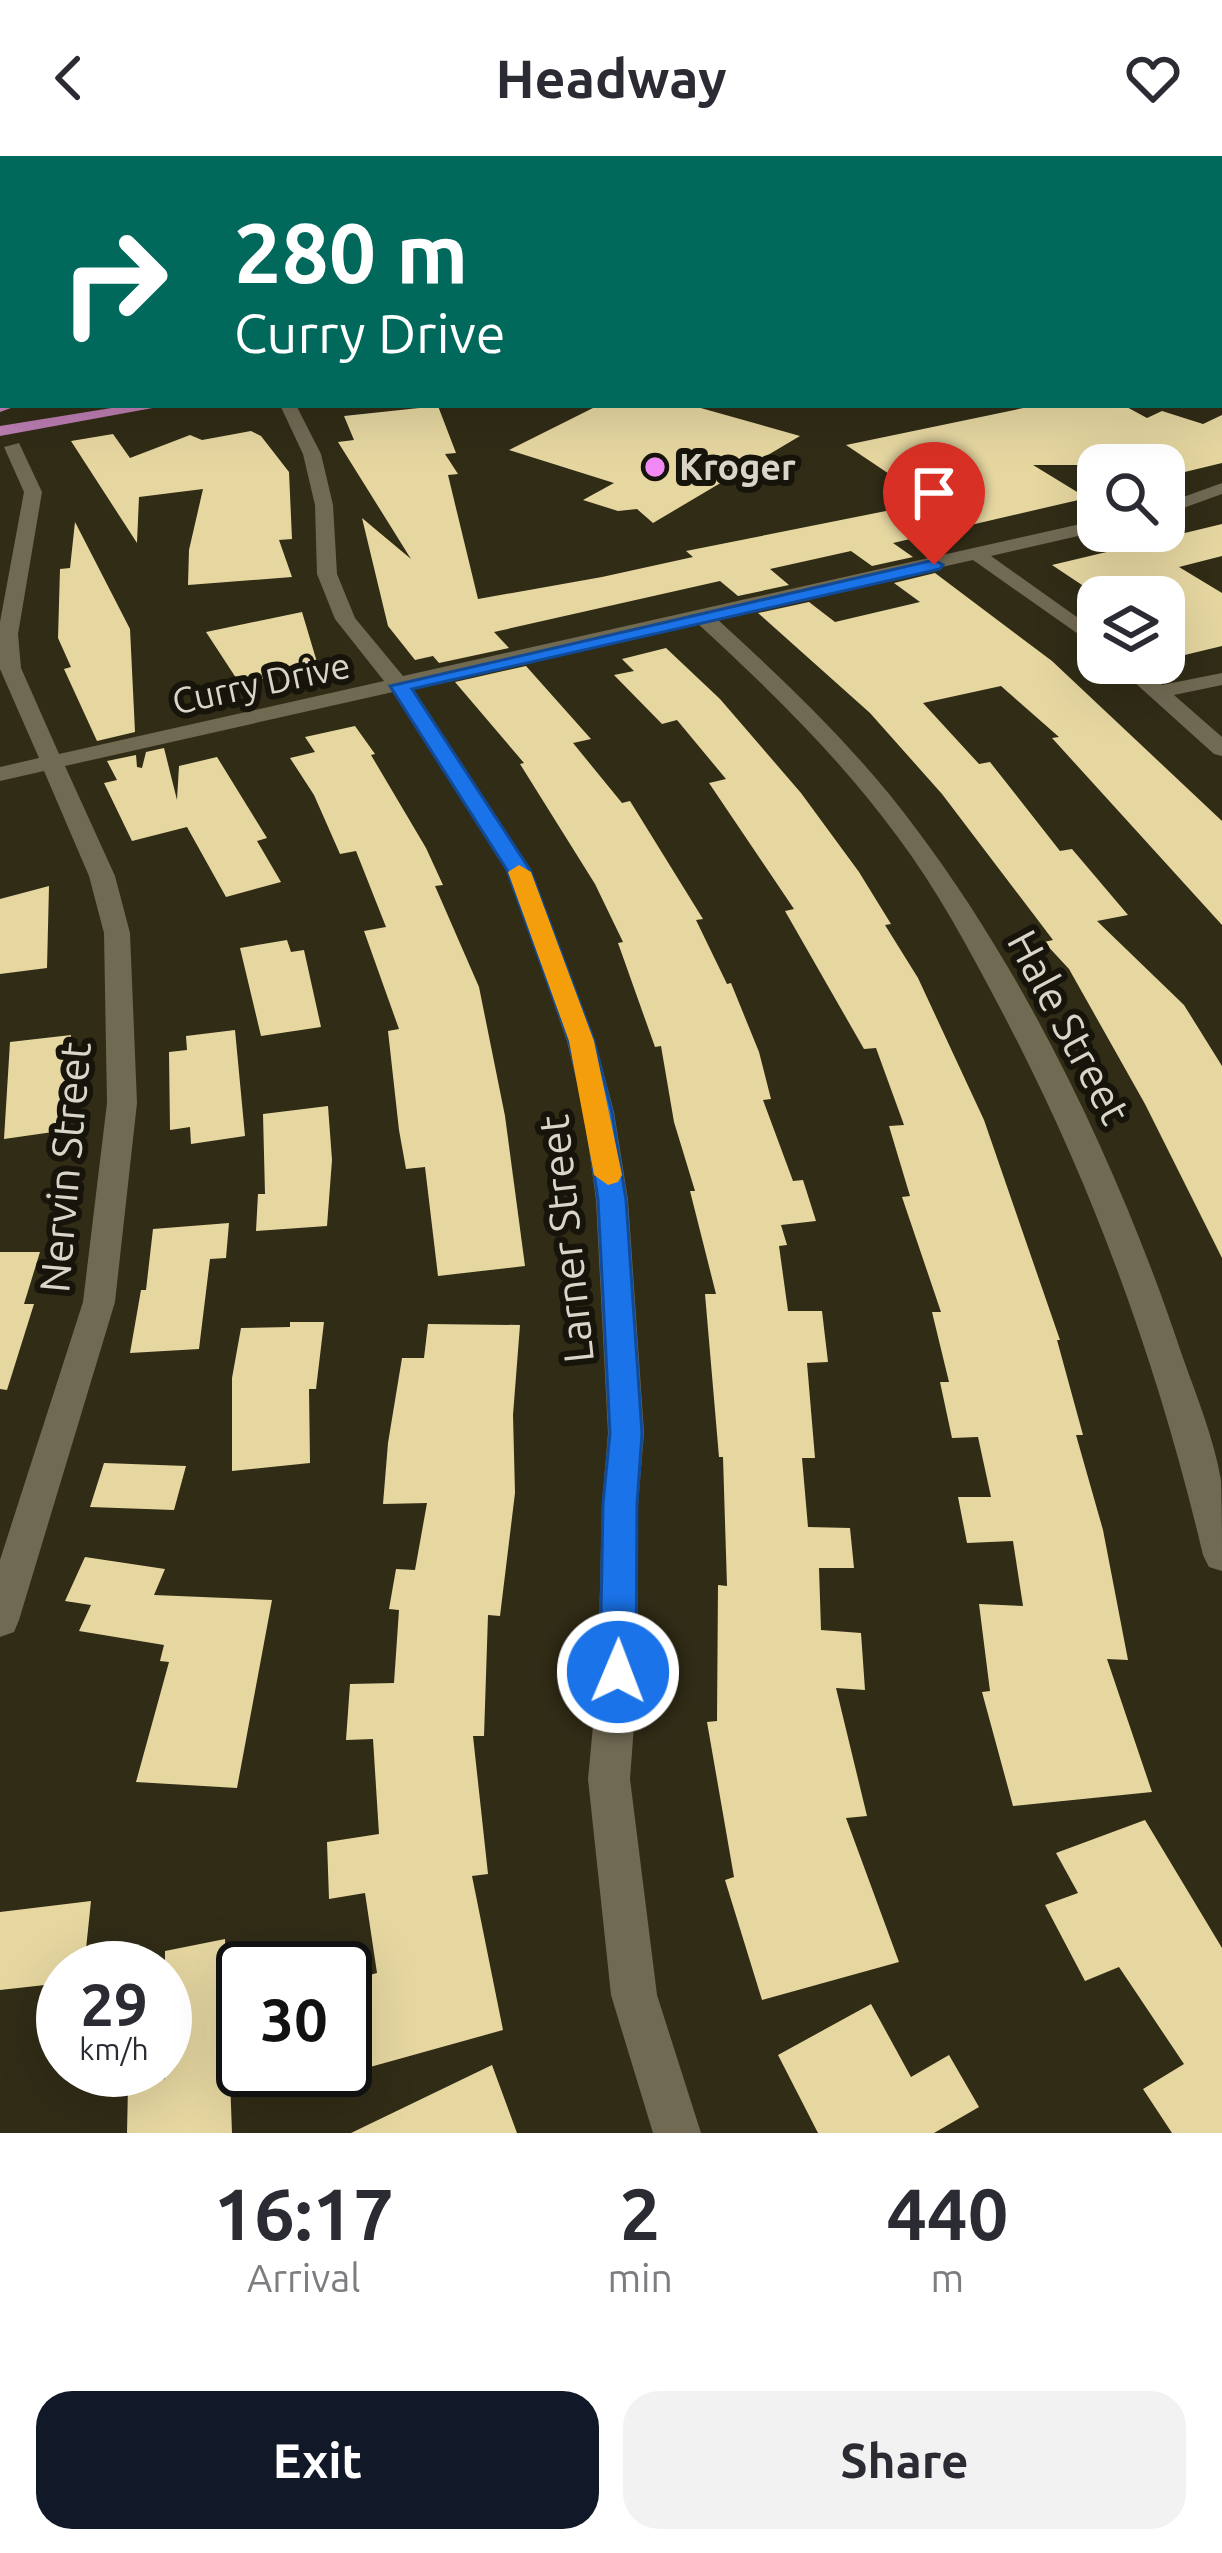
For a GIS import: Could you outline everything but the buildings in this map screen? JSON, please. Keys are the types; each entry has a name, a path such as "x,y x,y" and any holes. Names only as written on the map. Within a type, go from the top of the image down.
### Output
{"main road":[{"path":"7,439 147,408"}],"street":[{"name":"Larner Street","path":"289,408 312,454 324,505 327,574 345,619 400,686 518,870 581,1041 599,1112 612,1200 626,1433 620,1504 618,1672 609,1779 634,1995 677,2133"},
{"name":"Nervin Street","path":"0,1620 99,1302 122,1103 117,933 102,876 10,668 8,634 33,492 7,439"},
{"path":"1185,502 1222,488"},
{"name":"Curry Drive","path":"0,774 1077,531"},
{"path":"979,555 1077,627"},
{"name":"Hale Street","path":"704,618 787,694 894,815 962,915 1040,1054 1136,1268 1222,1555"},
{"path":"1158,692 1222,679"},
{"path":"1149,684 1222,749"}],"slow traffic":[{"path":"519,872 581,1041 599,1112 608,1175"}],"place":[{"name":"Kroger","path":"655,467"}],"route":[{"path":"618,1672 620,1504 626,1433 612,1200 599,1112 581,1041 541,922 518,870 468,785 400,686 934,565"}]}
